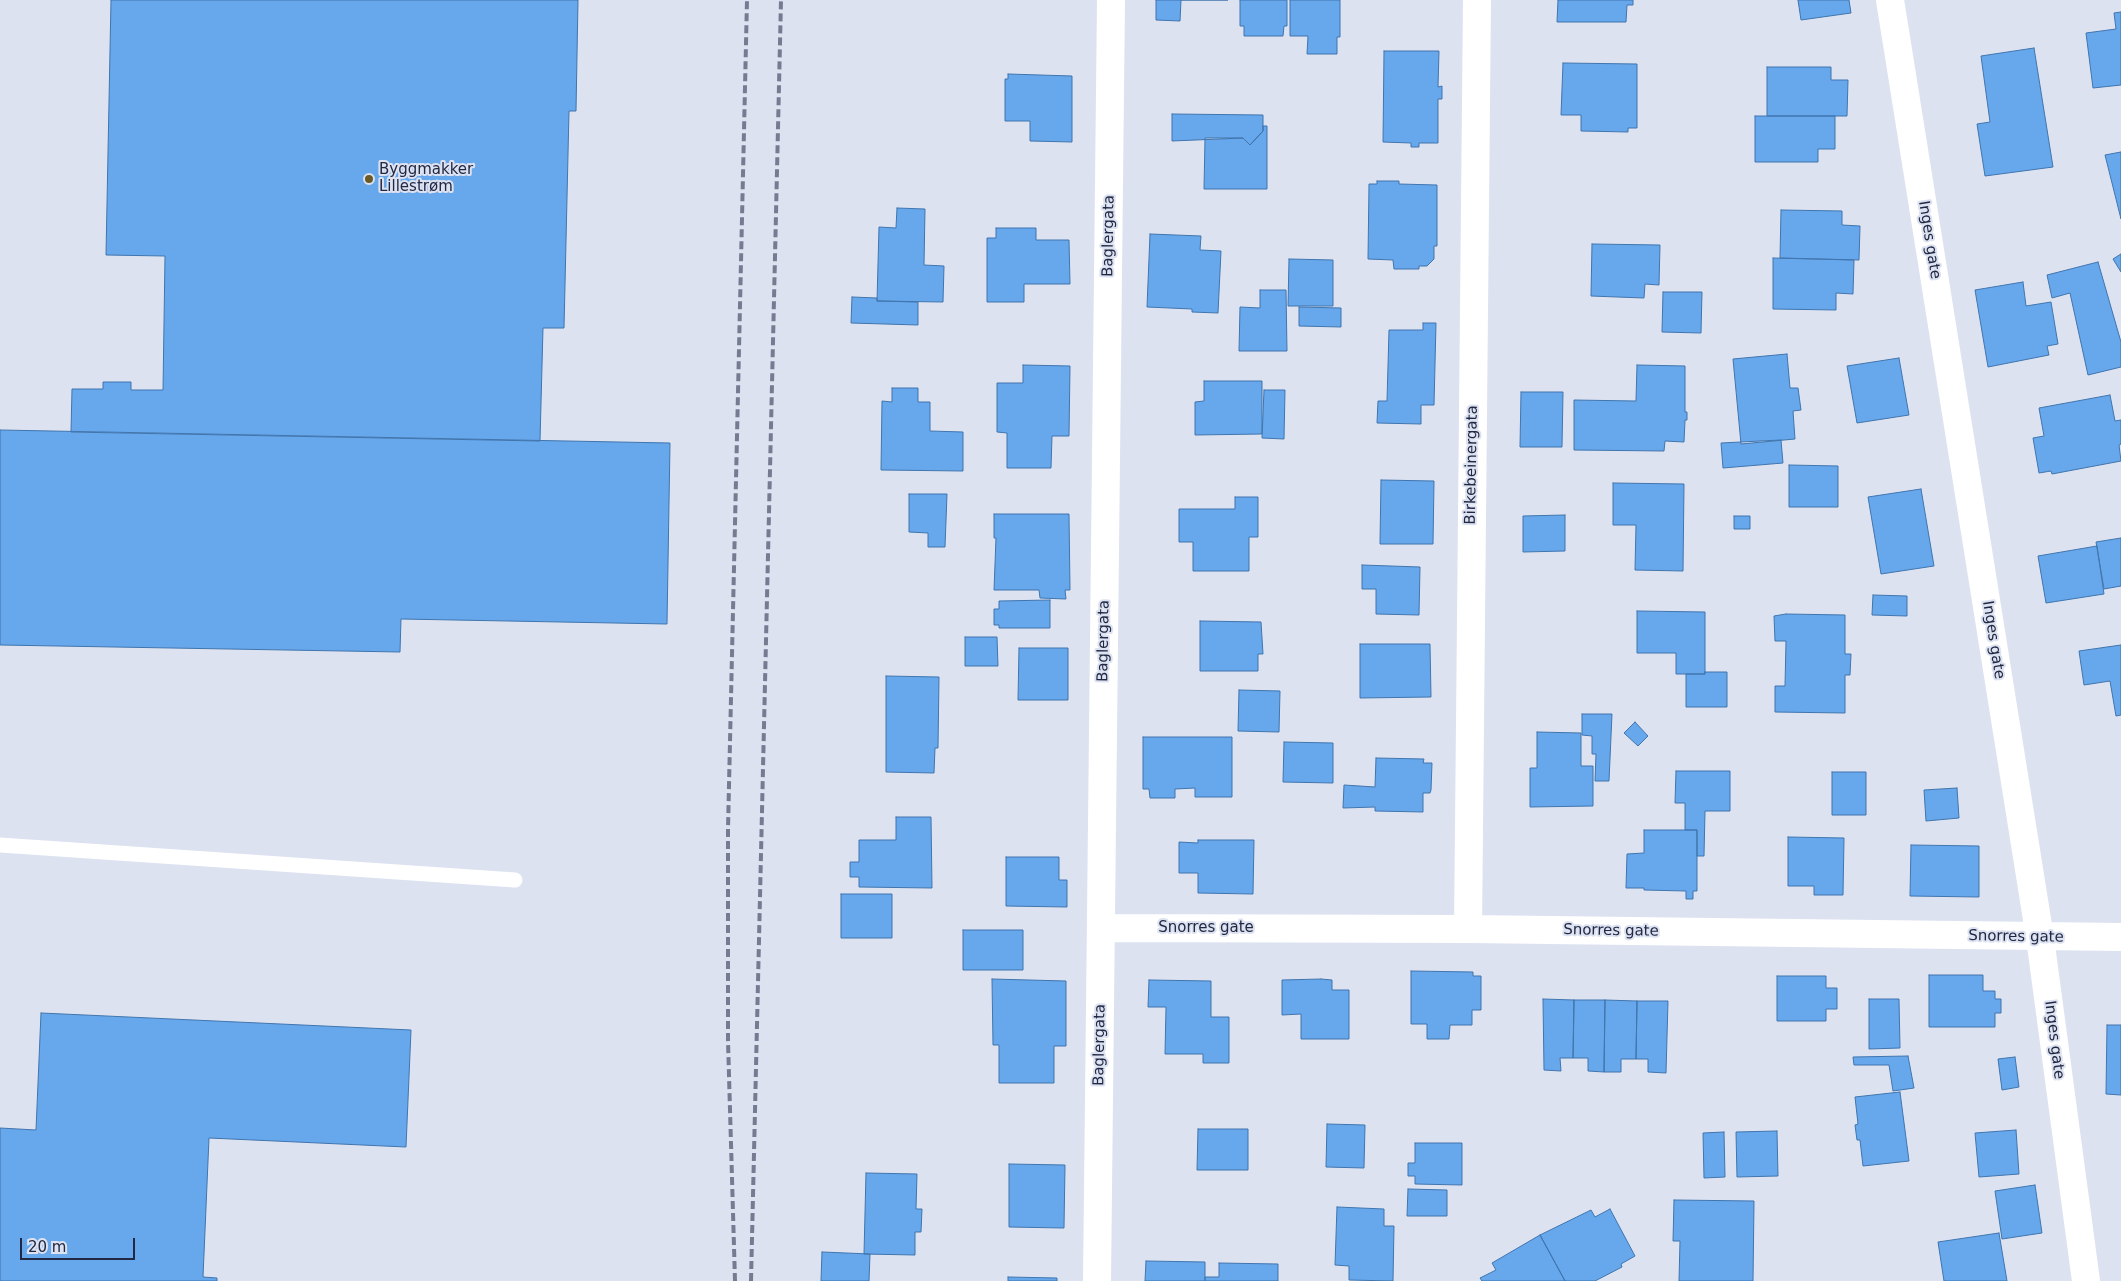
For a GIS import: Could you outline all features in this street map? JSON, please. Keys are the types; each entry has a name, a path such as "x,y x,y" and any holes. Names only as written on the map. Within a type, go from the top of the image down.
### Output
{"street":[{"name":"Baglergata","path":"1097,1281 1111,0"},
{"name":"Birkebeinergata","path":"1468,929 1477,0"},
{"name":"Inges gate","path":"1890,0 2040,938 2086,1281"},
{"name":"Snorres gate","path":"1101,928 1468,929 2040,938 2121,937"}],"lane":[{"path":"0,845 515,880"}],"building":[{"path":"111,0 578,0 576,111 569,111 564,328 543,328 540,441 71,432 72,389 103,389 103,382 131,382 131,390 163,390 165,256 106,255"},
{"path":"1156,0 1181,0 1180,21 1156,20"},
{"path":"1240,0 1287,0 1287,26 1284,26 1283,36 1244,36 1244,26 1240,26"},
{"path":"1290,0 1340,0 1340,37 1337,37 1337,54 1307,54 1308,36 1290,36"},
{"path":"1558,0 1633,0 1633,5 1627,5 1626,22 1557,22"},
{"path":"1798,0 1849,0 1851,13 1801,20"},
{"path":"2121,12 2121,85 2093,88 2086,33 2116,29 2114,13"},
{"path":"2034,48 2053,167 1985,176 1977,124 1990,122 1981,56"},
{"path":"1384,51 1439,51 1438,87 1442,86 1442,99 1438,99 1438,143 1419,143 1419,147 1411,147 1411,143 1383,142"},
{"path":"1563,63 1637,64 1637,128 1628,128 1628,132 1581,131 1581,115 1561,115"},
{"path":"1767,67 1831,67 1831,80 1848,80 1847,116 1767,116"},
{"path":"1008,74 1072,76 1072,142 1030,141 1030,121 1005,121 1005,79 1008,79"},
{"path":"1172,114 1263,115 1263,131 1250,145 1243,138 1172,141"},
{"path":"1755,116 1835,116 1835,149 1818,149 1818,162 1755,162"},
{"path":"1263,126 1267,126 1267,189 1204,189 1205,138 1243,138 1250,145 1263,131"},
{"path":"2121,152 2121,219 2105,155"},
{"path":"1377,181 1399,181 1399,184 1437,185 1437,246 1434,246 1434,259 1427,266 1419,266 1419,269 1394,269 1393,260 1368,259 1369,184 1377,184"},
{"path":"897,208 925,209 924,265 944,266 943,302 877,301 879,227 896,228"},
{"path":"1781,210 1842,211 1842,225 1860,226 1859,260 1780,258"},
{"path":"996,228 1036,228 1036,240 1069,240 1070,284 1024,284 1024,302 987,302 987,238 996,238"},
{"path":"1150,234 1201,236 1200,250 1221,251 1218,313 1192,312 1192,309 1147,307"},
{"path":"1592,244 1660,245 1659,285 1645,284 1644,298 1591,296"},
{"path":"2121,254 2121,272 2113,259"},
{"path":"1773,258 1854,260 1853,294 1836,293 1836,310 1773,309"},
{"path":"1289,259 1333,260 1333,306 1288,306"},
{"path":"2098,262 2121,342 2121,367 2088,375 2070,293 2052,298 2047,275"},
{"path":"2023,282 2026,306 2051,302 2058,344 2047,346 2049,355 1988,367 1975,290"},
{"path":"1260,290 1286,290 1287,351 1239,351 1240,307 1260,308"},
{"path":"1663,292 1702,292 1701,333 1662,332"},
{"path":"852,297 877,298 877,301 918,302 918,325 851,323"},
{"path":"1299,307 1341,308 1341,327 1299,326"},
{"path":"1423,323 1436,323 1434,405 1421,405 1421,424 1377,423 1378,401 1387,401 1389,330 1423,330"},
{"path":"1787,354 1790,388 1798,388 1801,410 1793,411 1795,439 1741,444 1733,359"},
{"path":"1899,358 1909,415 1857,423 1847,366"},
{"path":"1023,365 1070,366 1069,436 1052,436 1051,468 1007,468 1007,433 997,432 997,383 1023,383"},
{"path":"1637,365 1685,366 1685,412 1687,412 1687,420 1685,420 1684,442 1665,441 1664,451 1574,450 1574,400 1636,401"},
{"path":"1204,381 1262,381 1262,434 1195,435 1195,402 1204,401"},
{"path":"892,388 918,388 918,402 930,402 930,431 963,432 963,471 881,470 882,401 892,402"},
{"path":"1264,390 1285,390 1284,439 1262,438"},
{"path":"1521,392 1563,392 1562,447 1520,447"},
{"path":"2110,395 2115,421 2121,420 2121,444 2119,445 2121,461 2052,474 2051,471 2039,473 2033,438 2044,436 2039,408"},
{"path":"0,430 670,443 667,624 401,619 400,652 0,645"},
{"path":"1781,440 1783,463 1723,468 1721,443"},
{"path":"1789,465 1838,466 1838,507 1789,507"},
{"path":"1381,480 1434,481 1433,544 1380,544"},
{"path":"1613,483 1684,484 1683,571 1635,570 1636,525 1613,525"},
{"path":"1921,489 1934,566 1881,574 1868,497"},
{"path":"909,494 947,494 945,547 928,547 928,533 909,532"},
{"path":"1235,497 1258,497 1258,537 1249,537 1249,571 1193,571 1193,542 1179,542 1179,509 1235,509"},
{"path":"994,514 1069,514 1070,590 1065,590 1066,599 1040,598 1039,590 994,590 996,538 994,538"},
{"path":"1565,515 1565,551 1523,552 1523,516"},
{"path":"1734,516 1750,516 1750,529 1734,529"},
{"path":"2121,538 2121,586 2104,589 2096,542"},
{"path":"2097,546 2104,594 2046,603 2038,556"},
{"path":"1362,565 1420,567 1419,615 1376,614 1376,589 1362,589"},
{"path":"1873,595 1907,596 1907,616 1872,615"},
{"path":"1050,600 1050,628 999,628 999,625 994,625 994,609 999,609 999,601"},
{"path":"1637,611 1705,612 1705,674 1676,674 1676,653 1637,653"},
{"path":"1786,614 1845,615 1845,654 1851,654 1850,675 1845,675 1845,713 1775,712 1775,686 1785,686 1786,641 1775,641 1774,616"},
{"path":"1200,621 1261,622 1263,654 1258,654 1258,671 1200,671"},
{"path":"965,637 997,637 998,666 965,666"},
{"path":"1360,644 1430,644 1431,697 1360,698"},
{"path":"2121,645 2121,715 2116,716 2110,681 2084,685 2079,651"},
{"path":"1019,648 1068,648 1068,700 1018,700"},
{"path":"1705,672 1727,672 1727,707 1686,707 1686,674 1705,674"},
{"path":"886,676 939,677 938,748 935,748 934,773 886,772"},
{"path":"1239,690 1280,691 1279,732 1238,731"},
{"path":"1582,714 1612,714 1609,781 1595,781 1596,754 1592,754 1592,736 1582,735"},
{"path":"1635,722 1648,736 1638,746 1624,733"},
{"path":"1537,732 1581,733 1581,766 1593,766 1593,806 1530,807 1530,768 1537,768"},
{"path":"1143,737 1232,737 1232,797 1195,797 1195,788 1175,789 1175,798 1150,798 1149,789 1143,789"},
{"path":"1284,742 1333,743 1333,783 1283,782"},
{"path":"1376,758 1424,759 1423,763 1432,763 1431,790 1430,793 1423,793 1423,812 1375,811 1375,807 1343,808 1344,785 1375,787"},
{"path":"1676,771 1730,771 1730,811 1705,811 1704,856 1697,856 1697,830 1685,830 1685,803 1675,803"},
{"path":"1832,772 1866,772 1866,815 1832,815"},
{"path":"1957,788 1959,818 1926,821 1924,790"},
{"path":"896,817 931,817 932,888 859,887 859,877 850,877 850,862 859,862 859,840 896,840"},
{"path":"1644,830 1697,830 1697,891 1693,891 1693,899 1686,899 1686,891 1626,888 1627,854 1644,853"},
{"path":"1788,837 1844,838 1843,895 1814,895 1814,886 1788,886"},
{"path":"1198,840 1254,840 1253,894 1198,893 1198,873 1179,873 1179,842 1198,843"},
{"path":"1911,845 1979,846 1979,897 1910,896"},
{"path":"1006,857 1059,857 1059,880 1067,880 1067,907 1006,906"},
{"path":"841,894 892,894 892,938 841,938"},
{"path":"963,930 1023,930 1023,970 963,970"},
{"path":"1411,971 1473,972 1473,976 1481,976 1481,1010 1472,1010 1472,1025 1450,1025 1449,1039 1427,1039 1427,1024 1411,1024"},
{"path":"1929,975 1983,975 1983,991 1995,991 1995,999 2001,999 2001,1013 1995,1013 1995,1027 1929,1027"},
{"path":"1777,976 1826,976 1826,988 1837,988 1837,1009 1826,1009 1826,1021 1777,1021"},
{"path":"992,979 1066,981 1066,1046 1054,1046 1054,1083 999,1083 999,1045 993,1045"},
{"path":"1149,980 1211,981 1211,1017 1229,1017 1229,1063 1203,1063 1203,1054 1165,1054 1166,1007 1148,1007"},
{"path":"1282,980 1332,980 1332,990 1349,990 1349,1039 1301,1039 1301,1014 1282,1015"},
{"path":"1543,999 1574,1000 1573,1058 1560,1058 1561,1071 1544,1070"},
{"path":"1869,999 1899,999 1900,1048 1869,1049"},
{"path":"1574,1000 1605,1000 1604,1072 1588,1071 1588,1058 1573,1058"},
{"path":"1605,1000 1637,1001 1636,1059 1621,1059 1621,1072 1604,1072"},
{"path":"1637,1001 1668,1001 1666,1073 1648,1072 1648,1059 1636,1059"},
{"path":"41,1013 411,1030 406,1147 209,1138 203,1277 217,1278 217,1281 0,1281 0,1128 36,1130"},
{"path":"2107,1025 2121,1025 2121,1095 2106,1094"},
{"path":"1908,1056 1914,1088 1893,1091 1889,1065 1854,1065 1853,1057"},
{"path":"2015,1057 2019,1087 2002,1090 1998,1059"},
{"path":"1900,1092 1909,1161 1863,1166 1860,1140 1857,1140 1855,1125 1858,1124 1855,1097"},
{"path":"1327,1124 1365,1125 1364,1168 1326,1167"},
{"path":"1198,1129 1248,1129 1248,1170 1197,1170"},
{"path":"2016,1130 2019,1174 1979,1177 1975,1133"},
{"path":"1777,1131 1778,1176 1737,1177 1736,1132"},
{"path":"1724,1132 1725,1177 1704,1178 1703,1133"},
{"path":"1415,1143 1462,1143 1462,1185 1415,1184 1415,1176 1408,1176 1408,1163 1415,1163"},
{"path":"1009,1164 1065,1165 1064,1228 1009,1227"},
{"path":"866,1173 917,1174 916,1209 922,1209 921,1232 915,1232 915,1255 864,1254"},
{"path":"2035,1185 2042,1233 2002,1239 1995,1191"},
{"path":"1408,1189 1447,1190 1447,1216 1407,1216"},
{"path":"1674,1200 1754,1201 1753,1281 1679,1281 1680,1241 1673,1241"},
{"path":"1337,1207 1384,1209 1384,1226 1394,1226 1393,1281 1349,1280 1349,1266 1335,1265"},
{"path":"1610,1209 1635,1256 1621,1264 1622,1267 1595,1281 1565,1281 1540,1235 1591,1210 1595,1217"},
{"path":"1999,1233 2007,1281 1944,1281 1938,1242"},
{"path":"1540,1235 1565,1281 1482,1281 1480,1278 1496,1270 1492,1263"},
{"path":"822,1252 870,1254 869,1281 821,1281"},
{"path":"1146,1261 1205,1262 1205,1281 1145,1281"},
{"path":"1219,1263 1278,1264 1278,1281 1205,1281 1205,1277 1219,1277"},
{"path":"1008,1277 1057,1278 1057,1281 1008,1281"}],"railway":[{"path":"735,1281 728,1041 728,829 747,0"},
{"path":"751,1281 781,0"}],"place":[{"name":"Byggmakker Lillestrøm","path":"369,179"}]}
